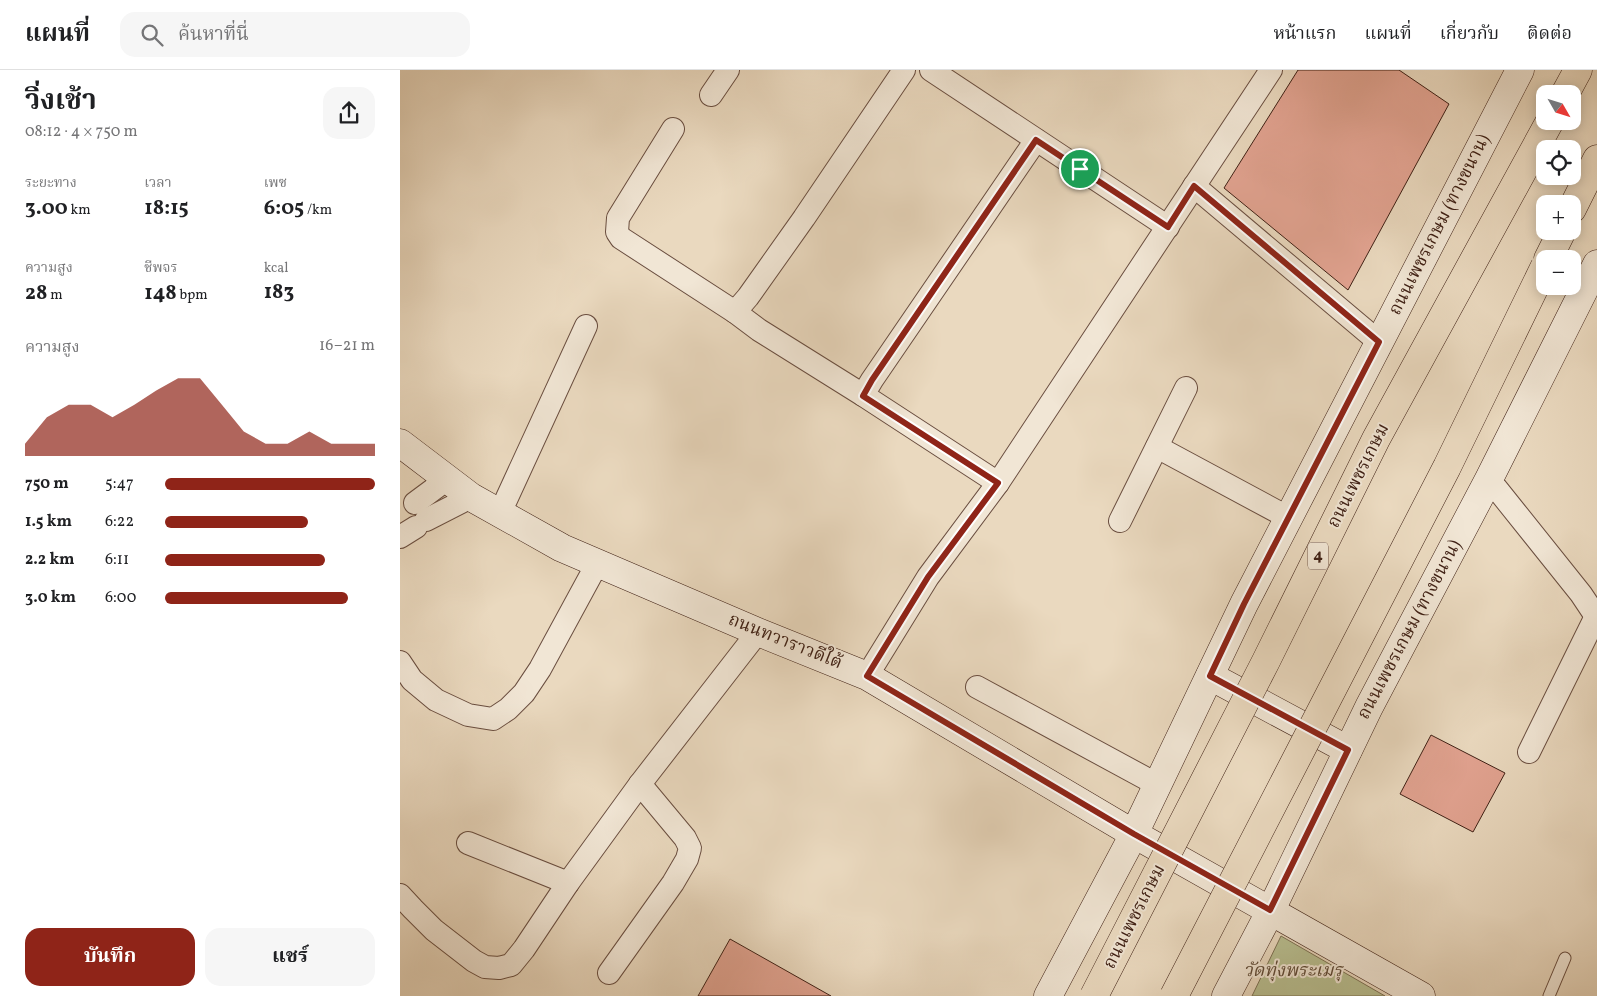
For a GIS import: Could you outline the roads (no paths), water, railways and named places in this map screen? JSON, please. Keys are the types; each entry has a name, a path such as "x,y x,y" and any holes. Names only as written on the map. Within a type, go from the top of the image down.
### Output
{"highway":[{"path":"1570,85 1578,70"},
{"name":"ถนนเพชรเกษม","path":"1094,996 1270,653 1376,439 1545,130"},
{"path":"1579,195 1597,159"},
{"path":"1174,996 1442,475 1536,284"}],"main road":[{"name":"ถนนเพชรเกษม (ทางขนาน)","path":"1048,996 1158,786 1244,604 1520,70"},
{"name":"ถนนเพชรเกษม (ทางขนาน)","path":"1226,996 1369,707 1490,479 1597,264"},
{"name":"ถนนทวาราวดีใต้","path":"400,443 446,480 471,497 562,548 758,632 867,676 1134,834 1421,996"},
{"path":"1210,676 1348,750"}],"street":[{"path":"711,96 728,70"},
{"path":"735,312 748,297 804,218 904,70"},
{"path":"931,70 1168,227"},
{"path":"867,676 928,577 998,483 1271,70"},
{"path":"673,129 618,218 617,232 621,238 735,312 759,330 998,483"},
{"path":"863,396 872,380 1036,140"},
{"path":"1194,186 1379,342"},
{"path":"500,513 586,326"},
{"path":"1120,521 1186,388"},
{"path":"1157,447 1289,518"},
{"path":"1490,479 1597,616 1529,752"},
{"path":"410,519 446,480"},
{"path":"410,519 471,497"},
{"path":"400,662 412,680 436,700 468,715 493,719 508,709 524,693 540,669 597,564"},
{"path":"400,895 434,930 485,967 499,968 511,965 640,784 758,632"},
{"path":"977,686 1158,786"},
{"path":"610,974 673,883 690,848 686,838 640,784"},
{"path":"468,843 568,883"}],"lane":[{"path":"1549,996 1565,958"}],"park label":[{"name":"วัดทุ่งพระเมรุ","path":"1293,971"}]}
